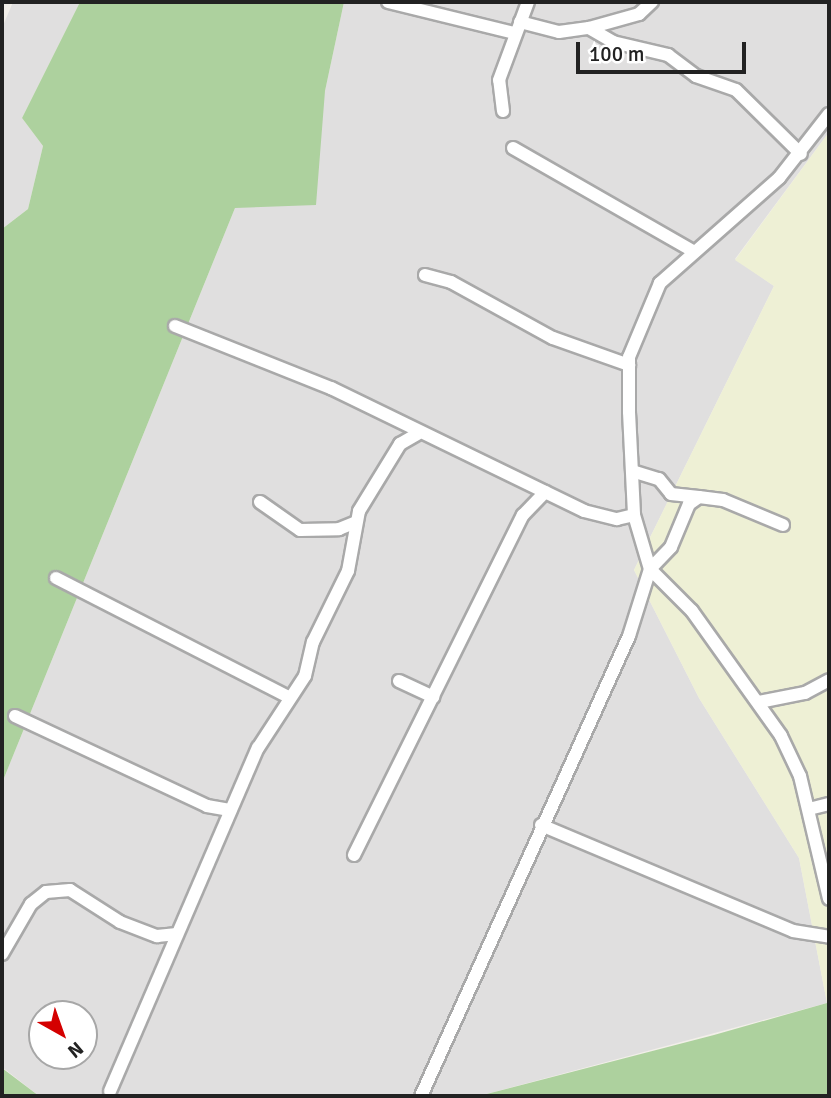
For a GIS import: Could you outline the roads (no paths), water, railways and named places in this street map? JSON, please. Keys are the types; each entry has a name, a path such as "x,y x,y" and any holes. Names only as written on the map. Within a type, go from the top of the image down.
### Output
{"street":[{"path":"388,2 517,28 559,32 589,28 639,14 652,2"},
{"path":"503,111 499,80 528,2"},
{"path":"589,28 614,42 668,55 696,76 736,90 801,154"},
{"path":"829,114 801,154 691,250 649,301 629,365 634,515 650,569 692,611 759,702 800,776 829,899"},
{"path":"513,148 691,250"},
{"path":"425,275 451,282 553,338 629,365"},
{"path":"176,326 294,372 417,434 595,514 634,515"},
{"path":"110,1091 230,810 287,696 305,676 313,642 337,599 356,522 400,444 417,434"},
{"path":"632,471 659,479 671,494 699,497 783,525"},
{"path":"354,855 523,515 545,492"},
{"path":"421,1096 541,825 629,636 650,569 671,547 689,503 699,497"},
{"path":"260,502 300,530 340,529 356,522"},
{"path":"56,578 287,696"},
{"path":"759,702 829,680"},
{"path":"399,681 434,697"},
{"path":"15,716 206,806 230,810"},
{"path":"809,809 829,804"},
{"path":"541,825 793,931 829,937"},
{"path":"2,954 31,904 46,892 70,890 120,922 157,936 177,934"}]}
